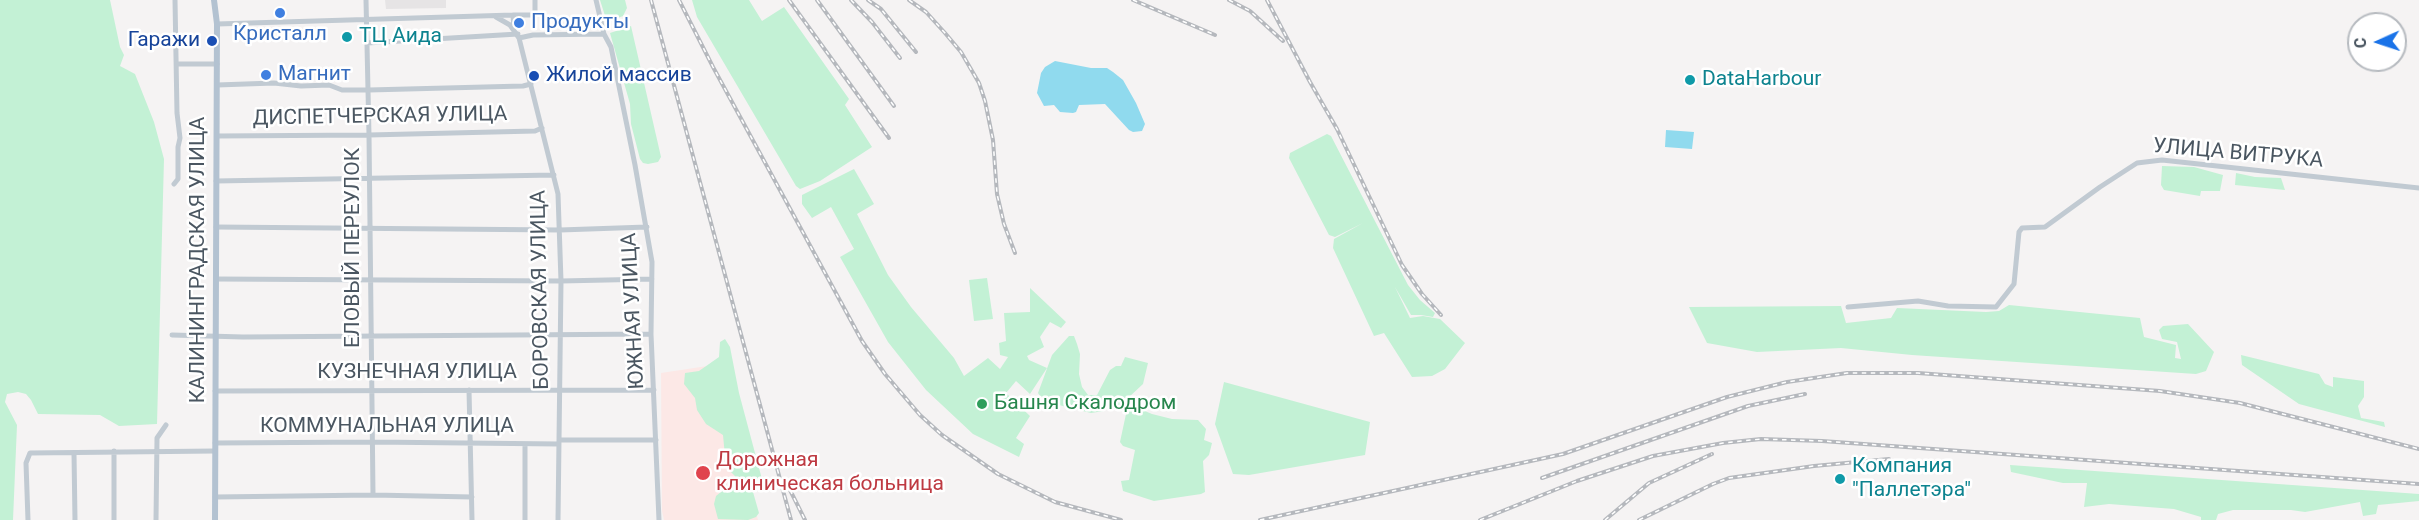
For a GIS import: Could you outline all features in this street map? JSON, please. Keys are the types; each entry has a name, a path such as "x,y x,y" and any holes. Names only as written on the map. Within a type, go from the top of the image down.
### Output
{"main road":[{"name":"КАЛИНИНГРАДСКАЯ УЛИЦА","path":"214,0 217,24 215,520"}],"street":[{"path":"174,184 178,179 180,138 177,113 175,0"},
{"name":"ЕЛОВЫЙ ПЕРЕУЛОК","path":"366,0 373,495"},
{"path":"217,24 535,15 535,0"},
{"name":"ЮЖНАЯ УЛИЦА","path":"596,0 604,34 611,47 647,227 652,279 651,334 659,520"},
{"name":"БОРОВСКАЯ УЛИЦА","path":"513,15 514,28 531,84 558,194 561,281 558,520"},
{"name":"БОРОВСКАЯ УЛИЦА","path":"496,17 514,28"},
{"path":"367,43 604,34"},
{"path":"177,64 217,64"},
{"path":"217,85 274,82 301,86 329,85 342,90 369,90 531,84"},
{"name":"ДИСПЕТЧЕРСКАЯ УЛИЦА","path":"217,136 535,131 542,128"},
{"name":"УЛИЦА ВИТРУКА","path":"1848,307 1918,301 1948,306 1996,307 2014,284 2019,232 2022,228 2045,227 2137,162 2162,160 2419,188"},
{"path":"216,181 554,175"},
{"path":"216,227 560,230 647,227"},
{"path":"216,279 370,281 652,279"},
{"path":"172,335 651,334"},
{"path":"470,390 472,520"},
{"name":"КУЗНЕЧНАЯ УЛИЦА","path":"215,391 654,390"},
{"path":"156,520 157,438 166,425"},
{"name":"КОММУНАЛЬНАЯ УЛИЦА","path":"215,443 525,444 656,440"},
{"path":"525,444 525,520"},
{"path":"114,451 114,520"},
{"path":"28,520 26,463 30,453 215,451"},
{"path":"74,453 75,520"},
{"path":"215,497 373,495 471,497"}],"shaded area":[{"path":"385,0 446,0 446,8 386,9"},
{"name":"Дорожная клиническая больница","path":"714,365 758,520 664,520 662,511 661,373"}],"green space":[{"path":"0,0 110,0 120,47 124,55 120,66 135,74 154,122 164,159 157,424 119,426 100,415 38,414 26,394 18,392 7,394 5,402 17,425 13,520 0,520"},
{"path":"600,0 625,0 627,8 623,16 607,22"},
{"path":"692,0 749,0 762,21 784,7 849,99 845,105 872,147 820,181 800,189 796,186 697,17"},
{"path":"631,26 661,157 658,162 648,164 643,163 640,159 631,124 630,104 610,33"},
{"path":"1327,134 1331,136 1408,285 1435,313 1433,317 1421,315 1411,315 1395,287 1410,318 1423,316 1440,319 1465,343 1445,369 1432,376 1412,377 1384,333 1374,336 1333,248 1334,239 1363,223 1335,237 1329,235 1289,158 1290,153"},
{"path":"2162,166 2194,167 2223,175 2220,191 2201,191 2200,196 2164,190 2161,185"},
{"path":"854,169 874,204 857,214 888,275 911,307 954,358 964,376 988,358 1000,369 1008,357 1000,355 999,343 1006,341 1004,313 1030,312 1030,288 1066,322 1061,328 1050,322 1040,337 1044,347 1027,356 1029,360 1047,368 1030,394 1016,381 1006,393 1030,416 1016,438 1024,444 1019,457 973,434 926,390 888,342 840,257 854,249 831,207 812,218 802,204 802,195"},
{"path":"2236,173 2255,177 2281,178 2285,190 2235,185"},
{"path":"987,278 993,319 974,321 969,280"},
{"path":"2009,305 2140,318 2144,337 2176,345 2175,358 2181,359 2177,342 2162,339 2159,330 2163,326 2188,324 2214,352 2206,371 2196,374 1841,348 1757,352 1707,343 1689,307 1841,306 1846,323 1891,318 1897,308 1986,312 1999,311"},
{"path":"1069,336 1074,336 1077,344 1080,354 1079,374 1082,387 1088,395 1097,395 1110,370 1121,366 1125,357 1148,363 1143,384 1127,399 1117,395 1104,411 1091,413 1055,404 1040,396 1038,393 1052,355"},
{"path":"725,339 730,347 739,393 763,483 753,492 759,513 748,520 718,519 714,504 716,496 732,483 735,476 726,467 723,435 706,424 697,410 695,398 684,384 685,373 699,371 719,357 720,342"},
{"path":"2241,355 2319,374 2325,384 2333,387 2333,377 2364,381 2364,397 2358,406 2361,418 2384,422 2385,427 2299,404 2242,365"},
{"path":"1224,382 1370,422 1365,455 1249,475 1233,474 1215,424"},
{"path":"1121,401 1152,414 1172,419 1198,420 1206,429 1204,440 1212,443 1209,455 1203,461 1205,492 1154,501 1123,491 1121,481 1129,480 1135,450 1123,446 1120,442 1126,414 1116,404"},
{"path":"2010,465 2419,494 2419,501 2378,505 2376,514 2363,516 2360,502 2305,512 2233,510 2218,514 2216,520 2201,520 2201,517 2174,509 2109,504 2084,507 2087,483 2063,483 2011,472"}],"water":[{"path":"1055,61 1091,68 1107,68 1123,80 1145,124 1142,131 1129,130 1105,104 1079,105 1073,113 1060,112 1054,105 1044,106 1037,93 1041,73 1045,67"},
{"path":"1666,130 1694,132 1692,149 1665,147"}],"railway":[{"path":"651,0 791,520"},
{"path":"679,0 862,341 885,374 920,415 942,435 998,474 1055,502 1121,520"},
{"path":"789,0 889,138"},
{"path":"817,0 894,106"},
{"path":"851,0 872,22 900,58"},
{"path":"868,0 881,9 916,52"},
{"path":"909,0 926,12 945,33 961,52 979,83 993,140 997,194 1004,224 1015,253"},
{"path":"1133,0 1215,35"},
{"path":"1229,0 1250,11 1283,41"},
{"path":"1267,0 1337,129 1402,265 1422,294 1441,315"},
{"path":"1260,520 1563,454 1727,397 1787,382 1847,373 1918,373 2160,391 2240,403 2419,449"},
{"path":"1542,478 1748,406 1805,394"},
{"path":"1480,520 1577,481 1653,456 1723,443 1761,439 1822,441 2419,484"},
{"path":"1605,520 1649,483 1712,454"},
{"path":"1639,520 1729,478 1814,466 1889,459"},
{"path":"790,490 805,520"}],"place":[{"name":"Кристалл","path":"280,13"},
{"name":"Продукты","path":"519,23"},
{"name":"ТЦ Аида","path":"347,37"},
{"name":"Гаражи","path":"212,41"},
{"name":"Магнит","path":"266,75"},
{"name":"Жилой массив","path":"534,76"},
{"name":"DataHarbour","path":"1690,80"},
{"name":"Башня Скалодром","path":"982,404"},
{"name":"Дорожная клиническая больница","path":"703,473"},
{"name":"Компания \"Паллетэра\"","path":"1840,479"}]}
